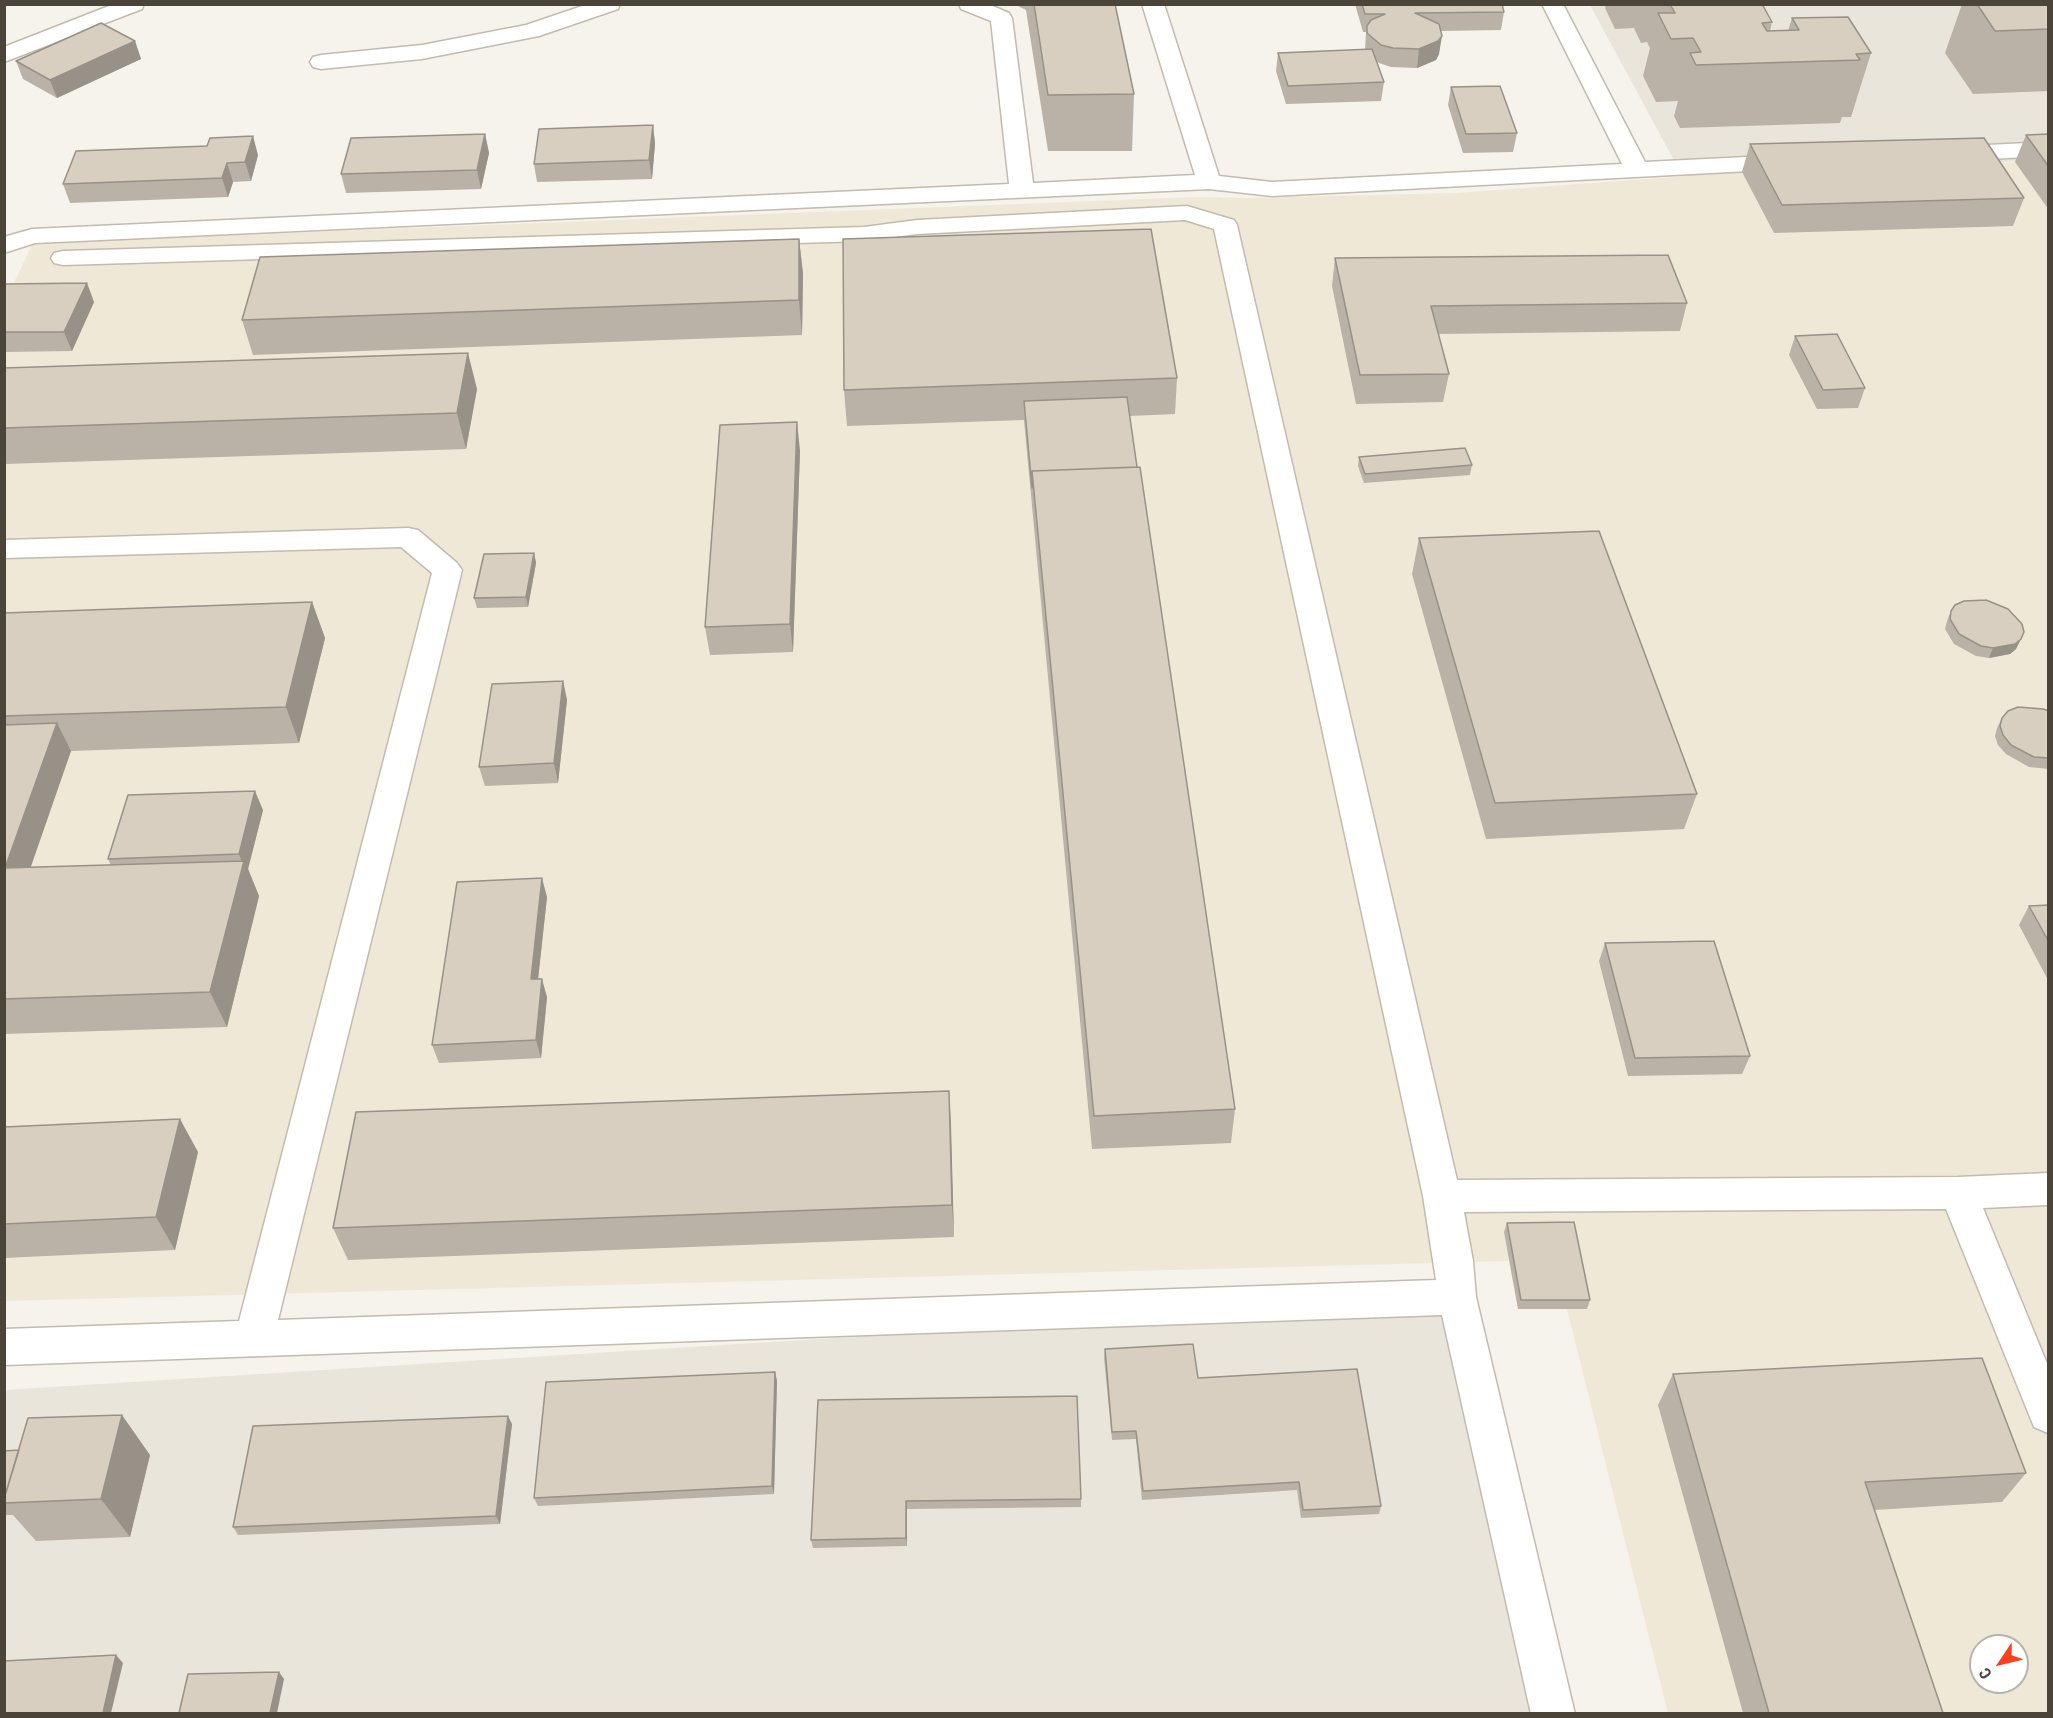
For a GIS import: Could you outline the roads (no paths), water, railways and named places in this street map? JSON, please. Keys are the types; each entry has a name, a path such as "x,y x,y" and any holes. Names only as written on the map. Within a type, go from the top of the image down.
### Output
{"street":[{"path":"4,55 134,4"},
{"path":"321,62 422,52 531,31 610,4"},
{"path":"969,4 1001,18 1022,190"},
{"path":"1153,4 1209,182"},
{"path":"1552,4 1637,170"},
{"path":"1919,155 2049,149"},
{"path":"4,246 32,236 1209,182 1272,189 1813,161"},
{"path":"63,258 864,234 917,227 1187,213 1225,225 1442,1196 1454,1261 1457,1297 1553,1713"},
{"path":"4,549 408,537 447,570 254,1338"},
{"path":"1442,1196 1958,1193 2049,1189"},
{"path":"1958,1193 2049,1414"},
{"path":"4,1347 1457,1297"}]}
